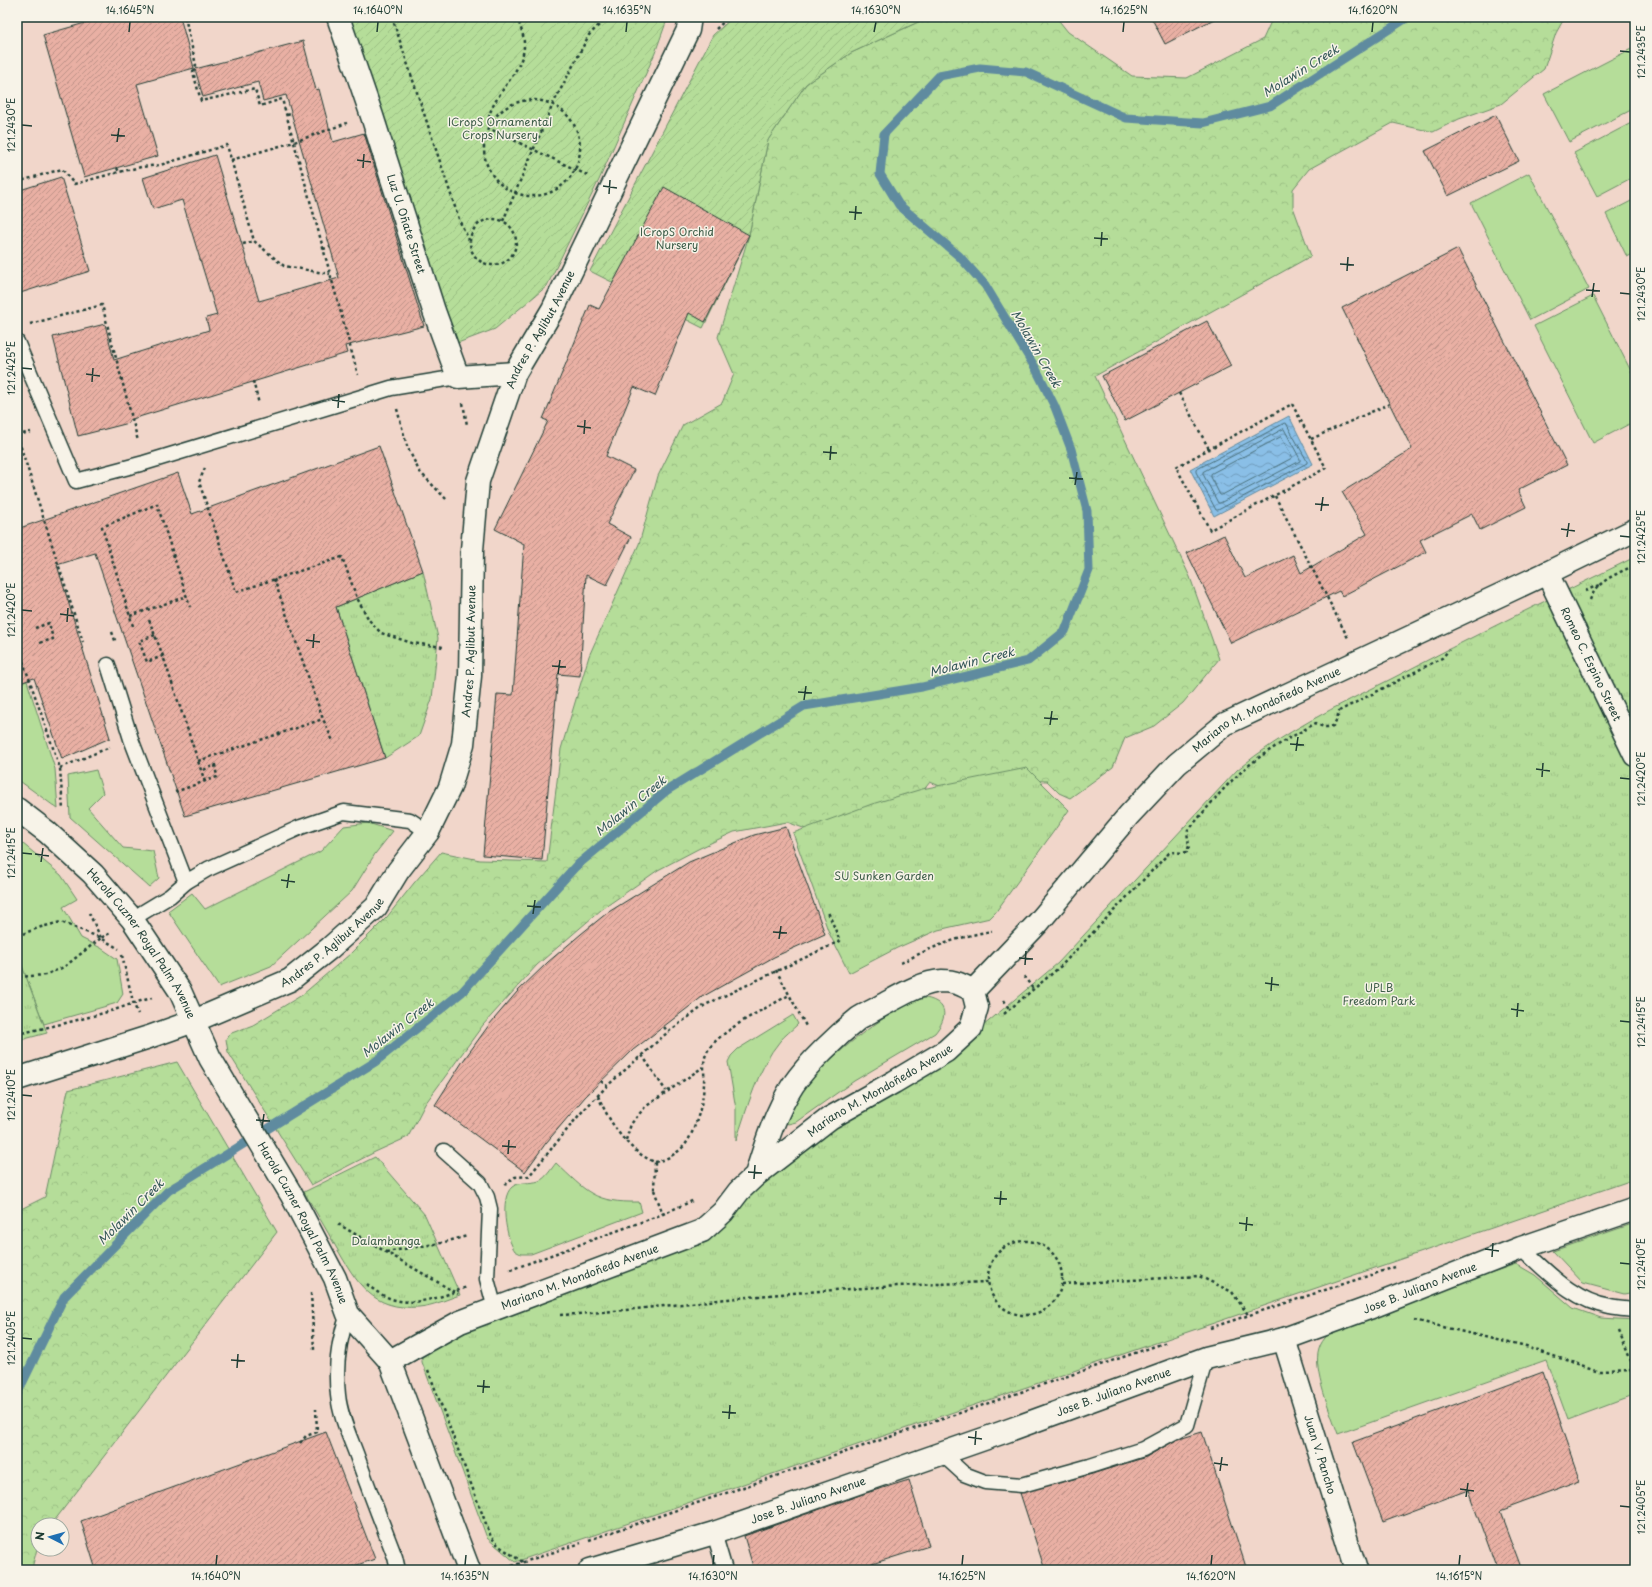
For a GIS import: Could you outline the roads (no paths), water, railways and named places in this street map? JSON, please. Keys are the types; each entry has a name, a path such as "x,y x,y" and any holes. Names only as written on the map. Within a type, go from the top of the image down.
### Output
{"street":[{"name":"Luz U. Oñate Street","path":"338,17 372,116 434,311 458,377"},
{"name":"Andres P. Aglibut Avenue","path":"17,1079 194,1021 290,980 330,948 376,906 398,871 428,832 450,787 463,744 470,676 472,550 478,481 515,373 553,308 688,30 690,17"},
{"path":"458,377 515,373"},
{"name":"Mariano M. Mondoñedo Avenue","path":"390,1361 460,1322 702,1231 723,1212 739,1191 756,1175 830,1118 946,1051 971,1028 977,1007 973,991 1038,923 1129,815 1177,764 1225,724 1548,573 1635,530"},
{"name":"Romeo C. Espino Street","path":"1548,573 1635,755"},
{"name":"Harold Cuzner Royal Palm Avenue","path":"17,809 47,832 93,874 132,919 180,991 210,1058 291,1194 335,1278 348,1314 390,1361 469,1570"},
{"path":"756,1175 767,1137 779,1108 793,1085 804,1070 816,1058 860,1018 913,989 941,981 959,982 973,991"},
{"name":"Jose B. Juliano Avenue","path":"590,1570 622,1565 1001,1433 1206,1358 1284,1339 1369,1308 1521,1248 1635,1210"},
{"name":"Juan V. Pancho","path":"1284,1339 1310,1427 1356,1570"}],"lane":[{"path":"17,342 76,481 391,388 458,377"},
{"path":"108,665 130,739 186,882"},
{"path":"132,919 170,896 186,882 208,868 301,827 344,812 410,820 428,832"},
{"path":"444,1151 480,1183 490,1209 487,1279 492,1311"},
{"path":"1521,1248 1567,1289 1582,1298 1610,1307 1635,1310"},
{"path":"348,1314 342,1331 337,1369 338,1395 343,1419 395,1557 398,1570"},
{"path":"941,1453 964,1474 978,1480 1022,1485 1090,1466 1143,1448 1187,1426 1206,1358"},
{"path":"714,1533 725,1570"}],"water":[{"path":"1289,416 1313,464 1214,516 1190,469"}],"waterway":[{"name":"Molawin Creek","path":"17,1394 64,1297 168,1191 375,1062 462,992 575,867 666,791 804,706 922,687 1028,661 1065,631 1089,570 1087,511 1071,449 1055,407 1036,369 985,285 959,256 899,205 880,174 884,134 939,76 980,68 1026,72 1126,118 1203,123 1270,106 1408,17"}],"park label":[{"name":"ICropS Ornamental Crops Nursery","path":"500,128"},
{"name":"ICropS Orchid Nursery","path":"677,238"},
{"name":"SU Sunken Garden","path":"884,876"},
{"name":"UPLB Freedom Park","path":"1379,994"},
{"name":"Dalambanga","path":"386,1241"}]}
